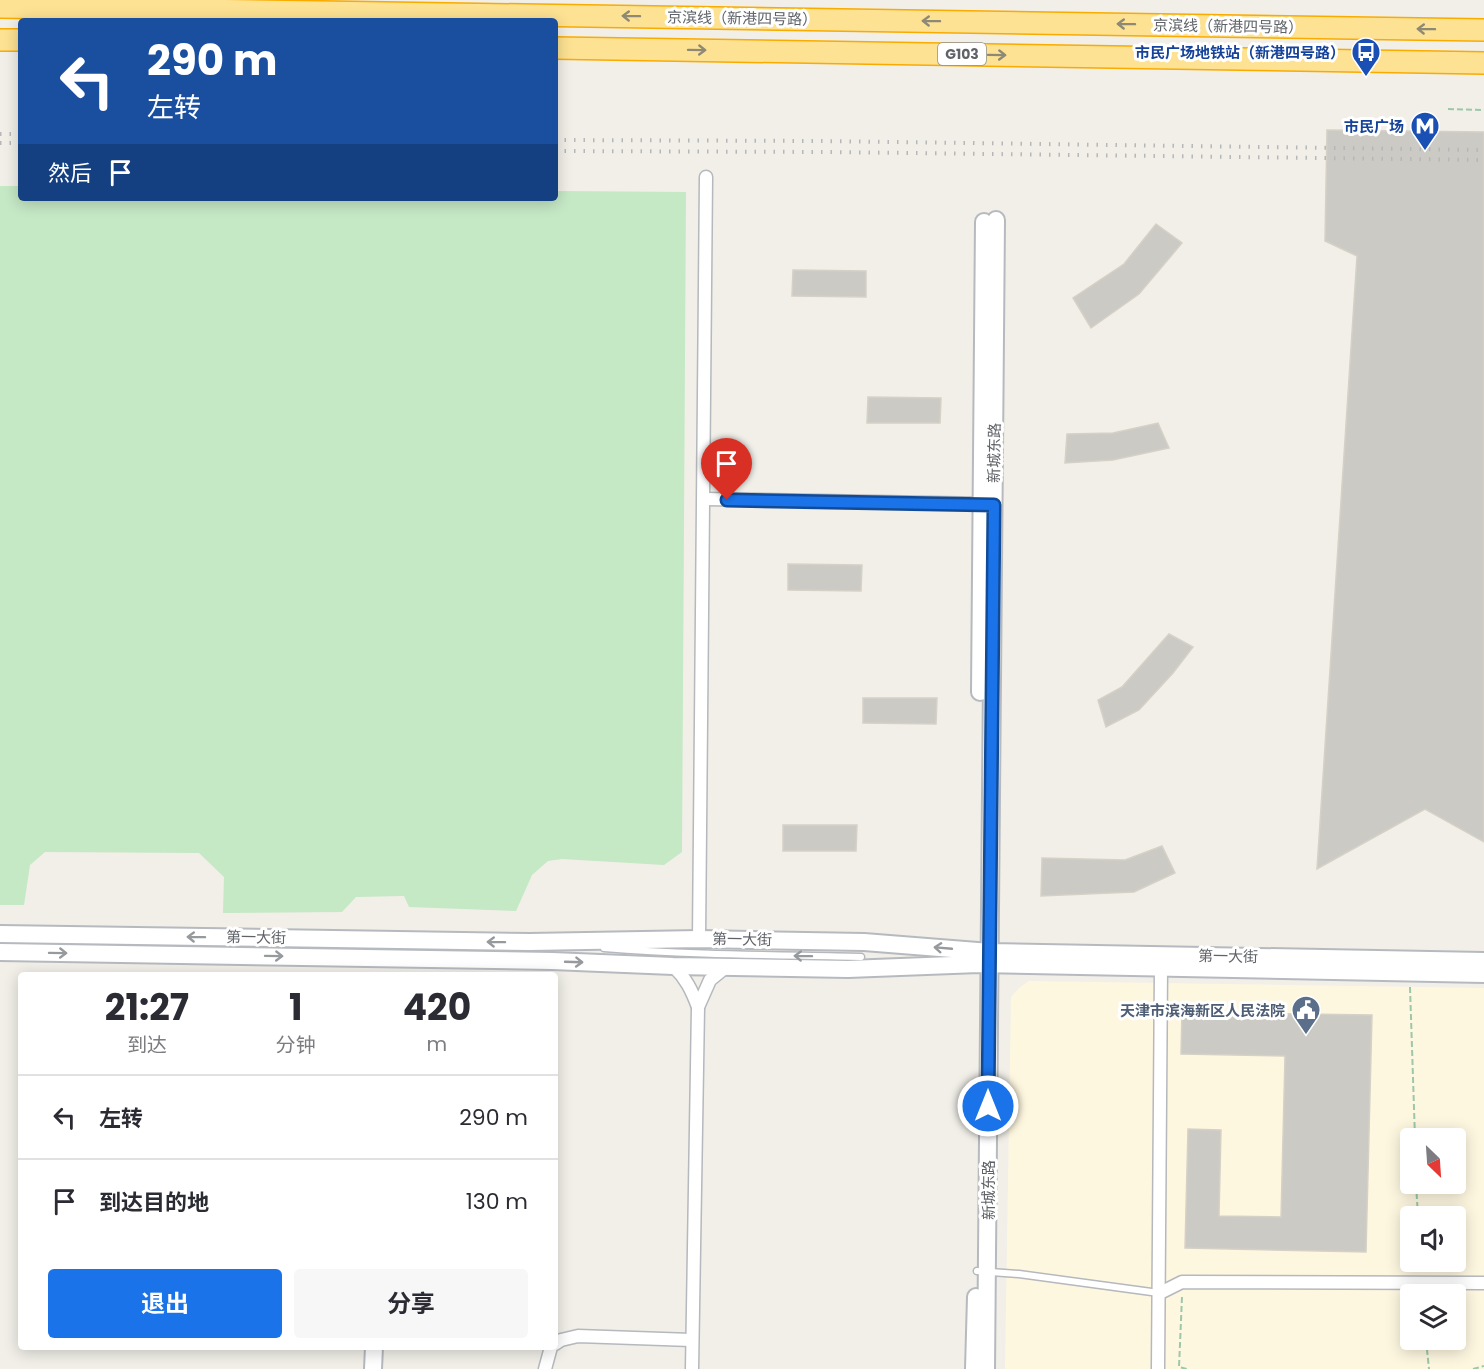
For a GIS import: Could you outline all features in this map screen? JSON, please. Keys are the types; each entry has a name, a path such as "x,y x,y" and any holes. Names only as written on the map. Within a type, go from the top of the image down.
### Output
{"highway":[{"name":"京滨线（新港四号路）","path":"0,7 1484,30"},
{"path":"0,40 18,40"},
{"name":"G103","path":"558,48 1484,63"}],"main road":[{"name":"新城东路","path":"986,1369 982,1272 990,221"},
{"name":"第一大街","path":"0,934 530,942 699,939 864,942 984,958 1161,967 1484,974"},
{"path":"382,939 382,967"},
{"name":"第一大街","path":"0,952 382,967 552,961 848,969 984,958 1484,961"},
{"name":"新城东路","path":"974,1369 982,1272"},
{"path":"373,1369 374,1350"}],"street":[{"path":"699,939 706,177"},
{"path":"704,499 988,504"},
{"path":"673,966 691,988 698,1007 692,1369"},
{"path":"698,1007 710,980 726,967"},
{"path":"1158,1369 1161,967"},
{"path":"1160,1293 1182,1282 1484,1283"},
{"path":"558,1342 578,1336 692,1340"},
{"path":"545,1369 550,1350"}],"lane":[{"path":"530,942 674,953 861,957"},
{"path":"982,1272 1019,1274 1160,1293"}],"path":[{"path":"1448,109 1484,110"},
{"path":"1410,972 1415,1128"},
{"path":"1182,1282 1179,1368 1187,1369"},
{"path":"1427,1350 1429,1369"},
{"path":"1473,1369 1484,1366"}],"shaded area":[{"path":"1029,981 1484,988 1484,1369 1005,1369 1011,997"}],"green space":[{"path":"0,186 18,186 18,201 558,201 558,191 686,192 682,852 664,865 562,859 548,861 532,875 516,911 409,907 404,896 356,897 342,912 223,913 224,877 199,853 45,852 30,865 24,905 0,905"}],"building":[{"path":"1327,130 1484,132 1484,842 1425,809 1317,869 1357,256 1325,241"},
{"path":"1156,224 1182,243 1139,294 1091,328 1073,298 1124,264"},
{"path":"793,270 866,271 866,297 792,296"},
{"path":"868,397 941,398 940,423 867,423"},
{"path":"1158,423 1169,448 1113,460 1065,463 1067,434 1113,433"},
{"path":"788,564 862,565 861,591 788,590"},
{"path":"1169,634 1193,647 1139,710 1106,727 1098,700 1122,687"},
{"path":"863,698 937,698 936,724 863,723"},
{"path":"783,825 857,825 856,851 783,851"},
{"path":"1162,846 1175,873 1134,892 1041,896 1042,858 1125,860"},
{"path":"1182,1012 1372,1015 1366,1252 1185,1248 1188,1129 1221,1130 1219,1216 1281,1217 1285,1056 1181,1054"}],"railway":[{"path":"0,134 18,134"},
{"path":"558,140 819,141 1484,150"},
{"path":"0,143 18,143"},
{"path":"558,151 1484,160"}],"place":[{"name":"市民广场地铁站（新港四号路）","path":"1366,78"},
{"name":"市民广场","path":"1425,152"},
{"name":"天津市滨海新区人民法院","path":"1306,1036"}],"route":[{"path":"727,500 994,505 988,1106"}]}
